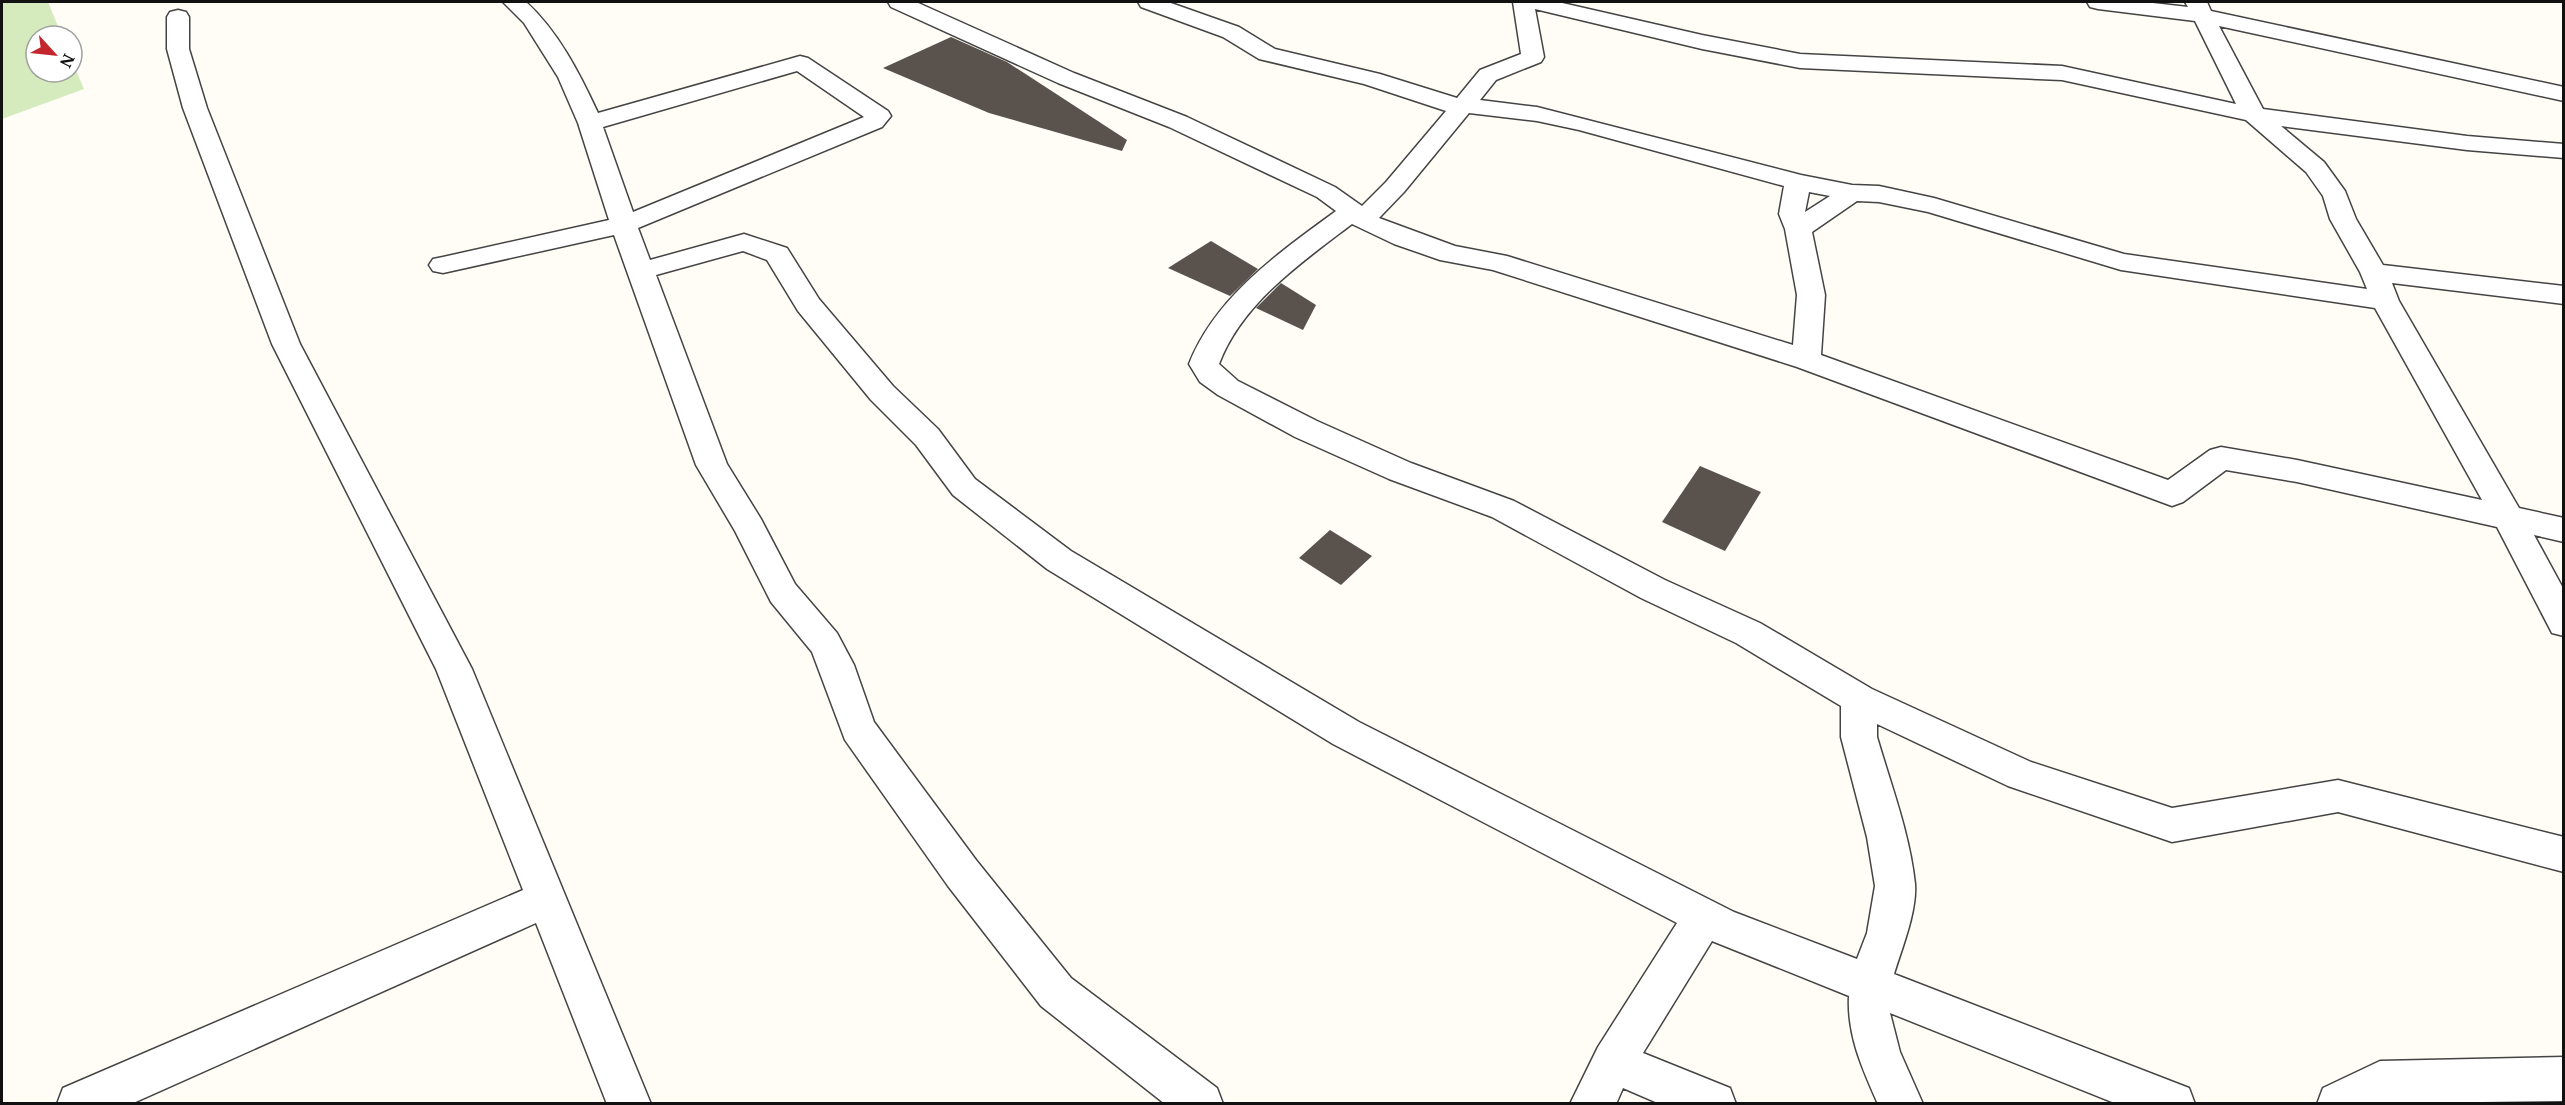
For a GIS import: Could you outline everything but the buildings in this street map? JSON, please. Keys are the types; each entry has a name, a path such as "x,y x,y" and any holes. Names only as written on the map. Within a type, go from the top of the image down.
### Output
{"street":[{"path":"514,2 532,19 570,77 590,123 640,271 712,465 750,528 783,593 825,643 836,665 858,729 962,873 1056,992 1201,1104"},
{"path":"899,2 1066,78 1178,122 1326,192 1357,215 1432,249 1497,262 1807,360 2055,449 2172,494 2221,458 2297,471 2564,530"},
{"path":"1149,2 1232,32 1267,54 1372,80 1462,107 1518,112 1583,124 1798,182 1852,194 1879,194 1934,206 2121,262 2385,301"},
{"path":"1524,2 1524,18 1533,57 1488,75 1395,187 1265,279 1207,349 1204,364 1210,375 1228,388 1306,429 1400,471 1503,509 1653,589 1748,633 1859,699 2021,775 2172,825 2338,796 2564,855"},
{"path":"1532,2 1702,42 1800,61 2062,74 2254,115 2467,143 2564,151"},
{"path":"2098,2 2200,9 2564,94"},
{"path":"2200,9 2254,115 2315,167 2336,196 2343,219 2374,272 2385,301 2507,516 2564,623"},
{"path":"178,16 178,49 195,108 286,345 454,669 630,1104"},
{"path":"443,265 624,225 873,122 879,116 800,63 590,123"},
{"path":"1798,182 1792,214 1798,229 1811,295 1807,326 1807,360"},
{"path":"1798,229 1852,194"},
{"path":"640,271 744,242 777,254 814,313 882,393 927,437 964,487 1059,560 1346,733 1704,917 2173,1104"},
{"path":"2374,272 2564,295"},
{"path":"1859,699 1859,737 1886,837 1895,886 1887,933 1870,982 1869,1018 1879,1056 1901,1104"},
{"path":"79,1104 547,899"},
{"path":"1592,1104 1613,1062 1704,917"},
{"path":"1613,1062 1714,1104"},
{"path":"2339,1104 2380,1083 2564,1079"}],"green space":[{"path":"2,2 48,2 57,24 24,24 24,84 82,84 84,89 2,119"}]}
